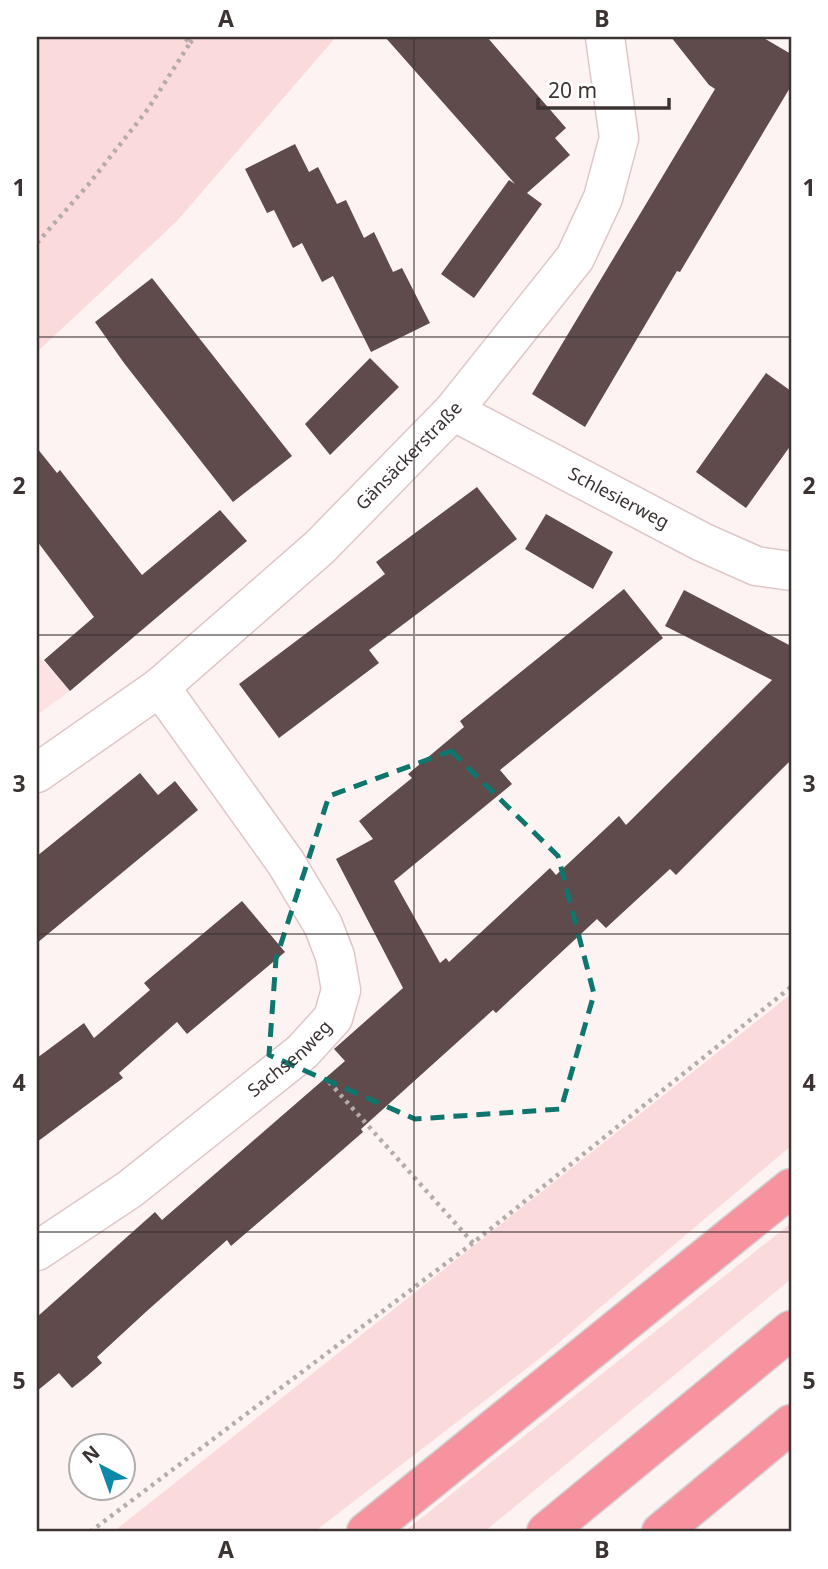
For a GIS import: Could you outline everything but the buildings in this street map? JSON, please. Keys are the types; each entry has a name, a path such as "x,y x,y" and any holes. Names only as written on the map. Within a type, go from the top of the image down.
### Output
{"highway":[{"path":"366,1532 791,1188"},
{"path":"546,1532 791,1331"},
{"path":"662,1532 791,1424"}],"street":[{"name":"Gänsäckerstraße","path":"37,774 160,687 320,547 453,411 575,258 603,198 619,138 606,37"},
{"name":"Schlesierweg","path":"453,411 702,542 756,566 791,570"},
{"name":"Sachsenweg","path":"37,1251 130,1189 302,1052 333,1018 341,990 335,956 323,925 286,863 160,687"}],"path":[{"path":"184,37 190,43"},
{"path":"37,243 88,185 148,109 195,37"},
{"path":"90,1532 473,1243 791,987"},
{"path":"302,1052 473,1243"}],"highlighted area":[{"path":"451,751 558,856 594,994 561,1109 415,1119 269,1055 276,959 329,796"}],"shaded area":[{"path":"37,37 336,37 177,221 37,352"},
{"path":"37,654 70,691 37,715"},
{"path":"791,994 791,1146 544,1355 314,1532 113,1532"},
{"path":"791,1223 791,1279 484,1532 404,1532"}]}
